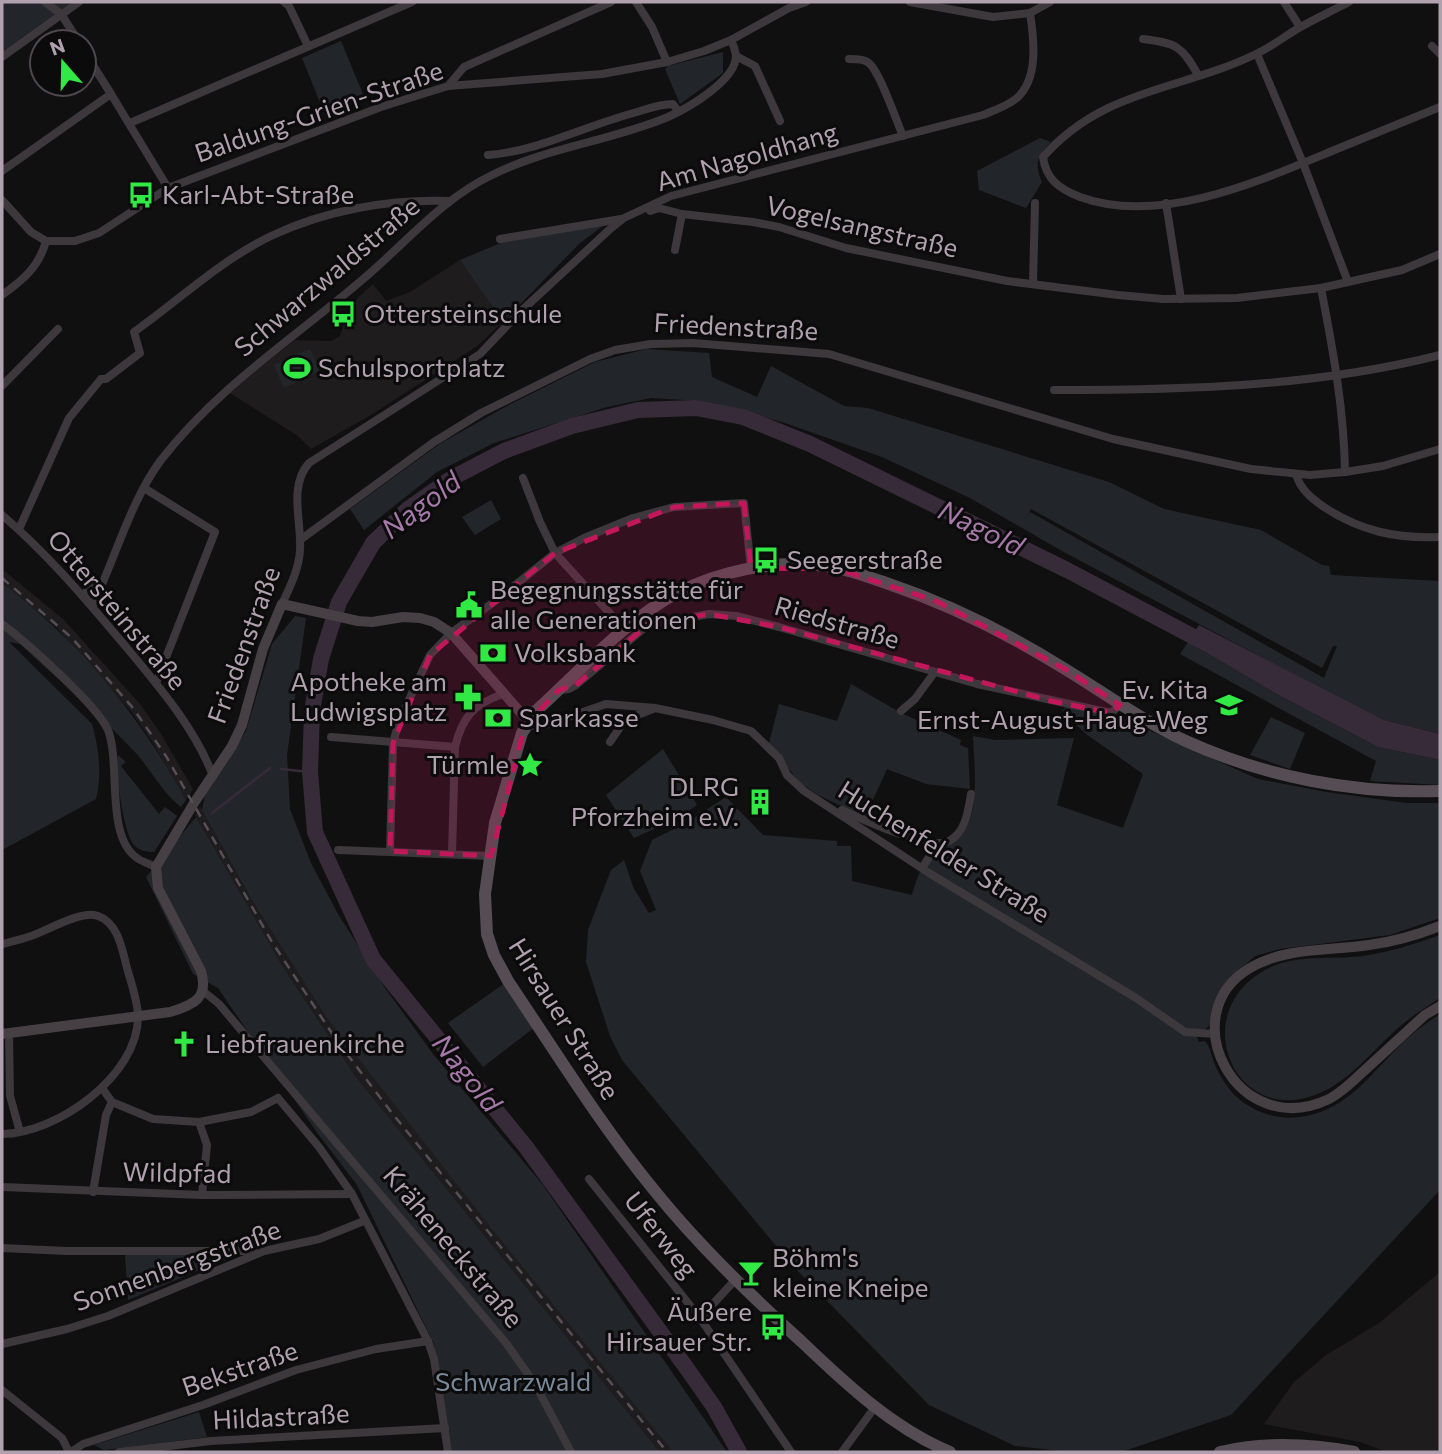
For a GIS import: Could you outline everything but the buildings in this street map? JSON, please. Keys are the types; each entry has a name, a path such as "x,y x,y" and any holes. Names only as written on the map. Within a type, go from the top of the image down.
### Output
{"main road":[{"name":"Hirsauer Straße","path":"950,1452 908,1430 875,1407 816,1356 676,1217 629,1159 503,974 490,946 485,924 485,894 495,823 528,721 625,629 650,609 678,593 710,579 751,568 802,565 838,569 936,601 991,627 1065,668 1120,705 1185,741 1267,770 1312,781 1374,790 1440,791"},
{"path":"1220,1452 1279,1446 1315,1446 1354,1452"}],"street":[{"path":"45,2 61,14 70,28"},
{"path":"2,57 79,2"},
{"path":"130,123 412,2"},
{"path":"448,86 464,66 611,2"},
{"path":"636,2 652,27 667,62"},
{"path":"780,121 755,66 736,56 731,40 789,8 806,2"},
{"path":"910,2 993,17 1030,13 1050,2"},
{"path":"1284,2 1300,27"},
{"path":"1349,2 1300,27 1257,54 1119,102 1095,114 1057,142 1043,158 1050,178 1062,190 1089,200 1128,205 1166,203 1217,195 1255,184 1440,107"},
{"path":"289,3 308,47"},
{"name":"Am Nagoldhang","path":"300,540 298,491 301,475 309,463 480,354 518,314 624,218 671,196 983,115 1006,106 1019,96 1030,71 1034,44 1030,13"},
{"path":"1143,39 1179,47 1198,75"},
{"name":"Baldung-Grien-Straße","path":"46,241 75,241 99,233 168,188 382,107 448,86 602,74 667,62 731,40"},
{"path":"1432,46 1440,54"},
{"path":"1257,54 1303,163 1348,282"},
{"name":"Schwarzwaldstraße","path":"87,600 99,602 102,597 100,589 144,488 160,461 224,391 369,274 449,201 507,168 678,111 724,80 736,56"},
{"path":"849,59 860,59 870,64 903,136"},
{"path":"98,73 168,188"},
{"path":"2,171 111,94"},
{"path":"488,155 520,151 663,104 673,104 678,111"},
{"path":"19,529 69,418 101,379 106,379 140,353 134,332 202,280 270,237 349,209 413,199 449,201"},
{"path":"2,200 31,232 46,241 40,260 30,273 2,295"},
{"path":"1033,284 1034,203"},
{"path":"1166,203 1181,299"},
{"name":"Vogelsangstraße","path":"624,218 659,208 682,214 766,225 846,248 1033,284 1118,295 1181,299 1237,298 1321,288 1402,270 1440,254"},
{"path":"675,250 682,214"},
{"path":"500,239 624,218"},
{"path":"1321,288 1338,375 1345,472"},
{"path":"2,386 58,329"},
{"name":"Friedenstraße","path":"156,867 194,803 214,776 242,725 263,649 294,576 300,540 434,442 481,413 590,359 615,350 651,344 693,343 829,354 1113,439 1228,465 1296,474 1383,467 1440,449"},
{"path":"1054,390 1164,390 1255,385 1397,366 1440,355"},
{"path":"1296,474 1299,485 1318,502 1353,524 1386,534 1417,538 1440,537"},
{"path":"523,478 555,553 625,629"},
{"path":"144,488 215,532 156,683"},
{"path":"390,851 393,743 398,721 430,655 451,633 555,553 633,518 674,507 744,503 751,568"},
{"name":"Ottersteinstraße","path":"2,515 54,563 156,683 200,745 214,776"},
{"path":"282,604 358,621 372,622 403,617 434,622 451,633 528,721"},
{"name":"Riedstraße","path":"559,690 569,689 648,625 709,614 736,616 934,673 1051,701 1111,713 1120,705"},
{"path":"2,624 92,708 105,725 111,744 119,824 125,845 138,859 156,867 158,888 198,962 204,979 199,998 182,1009 5,1033 10,1096 20,1132"},
{"path":"901,711 915,699 934,673"},
{"path":"452,854 455,747 466,717 483,703 503,694"},
{"name":"Huchenfelder Straße","path":"528,721 537,728 606,704 655,708 751,731 779,758 788,775 804,790 922,868 1136,998 1185,1032 1215,1034"},
{"path":"610,742 625,720 655,708"},
{"path":"331,737 455,747"},
{"path":"829,806 937,845 950,841 959,832 967,819 971,794"},
{"path":"922,868 937,845"},
{"path":"338,850 491,856"},
{"path":"2,944 85,915 99,916 113,928 121,944 138,1017 134,1038 124,1059 102,1088 75,1108 51,1121 20,1132 2,1134"},
{"path":"1440,926 1395,941 1303,951 1264,960 1246,970 1225,993 1217,1014 1215,1034 1221,1061 1229,1076 1242,1090 1257,1100 1274,1106 1307,1107 1347,1087 1425,1015 1440,1006"},
{"name":"Kräheneckstraße","path":"203,991 219,1004 372,1181 506,1343 535,1384 571,1452"},
{"path":"102,1088 111,1102 153,1119 199,1122 251,1112 278,1098 284,1081"},
{"path":"278,1098 319,1147 352,1194 428,1341 434,1359 448,1452"},
{"path":"93,1192 106,1115 111,1102"},
{"path":"199,1122 207,1144 202,1195"},
{"name":"Uferweg","path":"589,1179 700,1318 791,1452"},
{"name":"Wildpfad","path":"2,1187 202,1195 352,1194"},
{"name":"Sonnenbergstraße","path":"2,1344 108,1316 264,1251 319,1239 364,1221"},
{"path":"2,1248 79,1251 264,1251"},
{"name":"Uferweg","path":"700,1318 736,1279"},
{"name":"Bekstraße","path":"70,1452 82,1444 203,1405 296,1370 376,1349 428,1341"},
{"path":"2,1390 62,1438 70,1452"},
{"path":"842,1452 875,1407"},
{"name":"Hildastraße","path":"119,1452 211,1441 445,1428"}],"highlighted area":[{"path":"744,503 751,568 838,569 936,601 1065,669 1120,705 1111,713 1051,701 779,627 709,614 648,625 576,685 559,690 525,726 491,856 390,851 393,743 430,655 555,553 674,507"}],"shaded area":[{"path":"460,260 503,322 476,347 371,415 311,449 298,436 228,392 295,340 331,341 340,336 350,305 373,284 386,301 410,292"},
{"path":"2,569 63,619 141,705 193,789 186,800 131,711 56,627 2,583"},
{"path":"1199,625 1384,720 1440,734 1440,760 1378,747 1282,697 1188,642"},
{"path":"200,806 253,902 326,1017 673,1452 660,1452 356,1077 246,906 195,815"},
{"path":"1440,1272 1440,1452 1387,1452 1360,1442 1264,1424 1294,1382 1326,1355 1379,1323"}],"green space":[{"path":"2,2 72,2 36,28 28,28 28,33 2,52"},
{"path":"341,41 365,99 325,115 302,58"},
{"path":"723,52 723,73 680,104 665,69"},
{"path":"1040,138 1051,142 1038,160 1042,182 1026,208 979,190 977,171"},
{"path":"605,224 579,244 503,322 460,260 503,242"},
{"name":"Schulsportplatz","path":"310,349 320,371 284,388 274,365"},
{"path":"647,349 709,353 712,377 757,397 771,366 844,406 868,408 1109,482 1164,509 1261,530 1322,565 1329,566 1331,575 1440,581 1440,734 1384,720 1338,698 1062,551 970,498 882,457 782,422 701,401 651,398 607,407 494,443 437,472 364,530 350,509 441,443 595,362","holes":["1031,509 1322,668 1333,646 1337,646 1324,678 1030,512 1027,516"]},
{"path":"491,500 501,519 475,535 462,517"},
{"path":"2,583 57,630 106,682 168,769 186,800 181,807 105,722 20,644 9,642 92,724 99,771 96,799 2,850"},
{"name":"Schwarzwald","path":"295,616 306,618 287,755 290,809 311,863 338,914 383,985 433,1054 543,1185 727,1452 673,1452 492,1229 326,1017 253,902 202,810 205,795 246,731 272,644"},
{"path":"1188,642 1282,697 1378,747 1440,760 1440,785 1370,781 1376,761 1180,654"},
{"path":"851,684 901,713 961,740 960,745 968,748 970,789 926,784 887,769 865,817 818,795 799,782 769,743 779,704 837,721"},
{"path":"1066,707 1116,713 1258,779 1407,803 1440,803 1440,918 1390,935 1280,949 1255,956 1228,980 1218,998 1209,1026 1197,1037 1199,1042 1207,1043 1221,1076 1240,1100 1255,1110 1288,1118 1323,1111 1351,1095 1410,1036 1440,1014 1440,1190 1231,1415 1121,1452 1069,1452 1015,1446 929,1405 791,1264 622,1060 610,1036 586,962 588,930 611,870 624,860 634,889 649,913 656,910 640,871 652,840 686,823 726,797 763,835 837,841 837,846 851,846 852,881 912,895 930,855 959,837 969,822 975,786 973,736 995,740 1074,738 1057,805 1123,828 1143,774 1086,734 1062,711"},
{"path":"1271,717 1305,733 1290,769 1250,755"},
{"path":"663,749 697,805 678,818 634,838 606,795"},
{"path":"118,755 126,762 121,766 159,814 165,807 177,816 154,852 139,849 130,839 117,773"},
{"name":"Schwarzwald","path":"196,817 281,964 356,1077 660,1452 452,1452 434,1344 357,1185 318,1134 218,988 193,974 146,877"},
{"path":"1440,935 1440,998 1402,1025 1338,1083 1315,1095 1286,1100 1261,1094 1242,1080 1230,1059 1225,1035 1229,1010 1243,987 1269,968 1291,961 1373,954"},
{"path":"505,983 535,1027 483,1067 448,1023"},
{"path":"238,1254 128,1300 125,1255"},
{"path":"199,1412 207,1437 104,1450 94,1445"}],"waterway":[{"name":"Nagold","path":"739,1452 714,1407 526,1147 373,959 315,832 310,772 312,711 321,659 339,602 373,543 408,509 452,478 504,451 572,426 638,410 696,408 743,417 810,444 1067,570 1211,646"},
{"path":"212,813 270,768"},
{"path":"281,769 310,772"}],"railway":[{"path":"2,578 72,638 133,708 166,756 272,942 337,1041 392,1113 667,1452"}],"place":[{"name":"Karl-Abt-Straße","path":"141,195"},
{"name":"Ottersteinschule","path":"343,314"},
{"name":"Schulsportplatz","path":"297,368"},
{"name":"Seegerstraße","path":"766,560"},
{"name":"Begegnungsstätte für alle Generationen","path":"469,605"},
{"name":"Volksbank","path":"493,653"},
{"name":"Apotheke am Ludwigsplatz","path":"468,697"},
{"name":"Ev. Kita Ernst-August-Haug-Weg","path":"1229,705"},
{"name":"Sparkasse","path":"498,718"},
{"name":"Türmle","path":"530,765"},
{"name":"DLRG Pforzheim e.V.","path":"760,802"},
{"name":"Liebfrauenkirche","path":"184,1044"},
{"name":"Böhm's kleine Kneipe","path":"751,1273"},
{"name":"Äußere Hirsauer Str.","path":"773,1327"}]}
